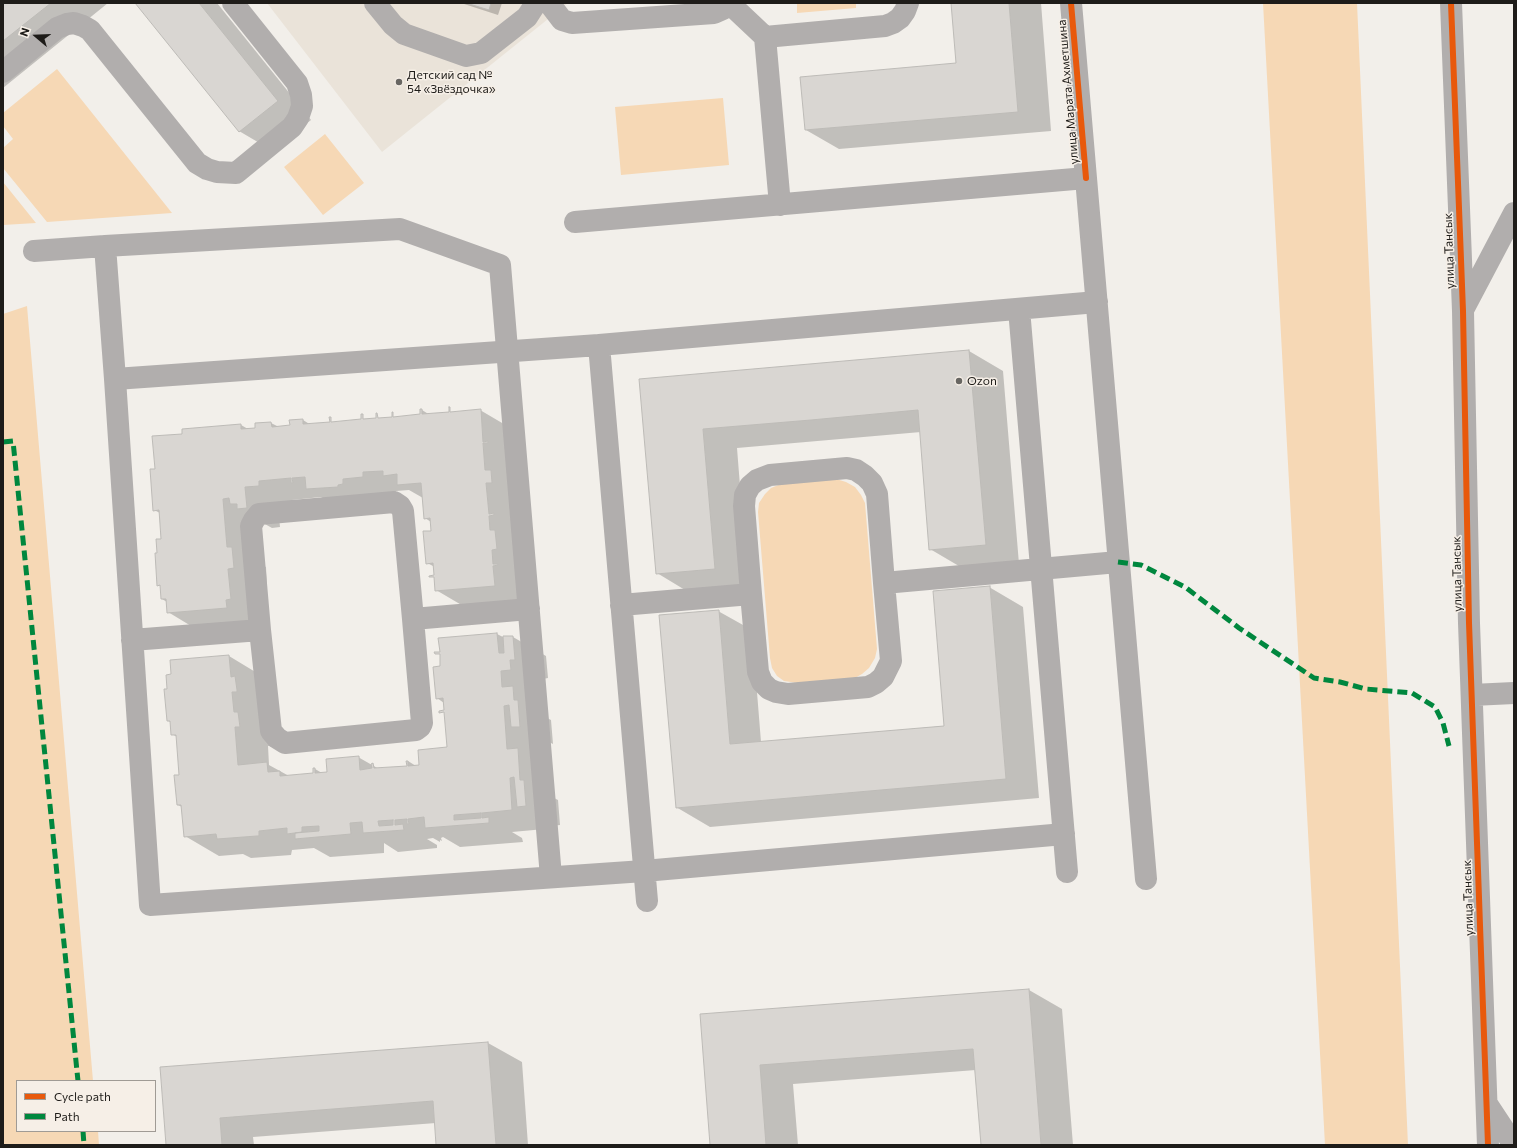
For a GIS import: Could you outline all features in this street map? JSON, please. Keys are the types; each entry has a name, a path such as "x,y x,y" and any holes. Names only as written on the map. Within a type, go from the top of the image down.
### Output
{"street":[{"path":"3,72 57,28 74,23 83,26 90,30 197,163 207,169 217,172 236,173 292,127 298,118 302,106 301,95 297,83 233,3"},
{"path":"375,3 392,25 404,34 461,55 470,56 481,54 532,11 536,3"},
{"path":"549,3 562,20 572,23 714,13 723,9 730,3 765,36 780,205"},
{"path":"765,36 885,26 900,18 908,3"},
{"name":"улица Марата Ахметшина","path":"1071,3 1146,879"},
{"name":"улица Тансык","path":"1451,3 1463,311 1469,623 1488,1145"},
{"path":"575,222 1086,178"},
{"path":"1463,311 1514,214"},
{"path":"34,251 400,229 500,265 551,877"},
{"path":"105,246 150,905 644,870 1064,834"},
{"path":"115,379 599,345 1097,302"},
{"path":"1019,309 1067,872"},
{"path":"599,345 646,901"},
{"path":"848,468 856,470 865,476 872,483 877,494 884,583 891,661 883,677 868,687 853,689 788,694 769,689 762,682 758,672 744,506 745,495 750,486 757,480 770,475 848,468"},
{"path":"394,502 400,506 403,511 422,723 420,727 416,730 285,743 277,738 271,731 260,630 251,526 259,514 394,502"},
{"path":"884,583 1118,562"},
{"path":"621,605 751,594"},
{"path":"413,619 529,609"},
{"path":"132,640 260,630"},
{"path":"1472,695 1514,693"},
{"path":"1486,1104 1514,1145"}],"shaded area":[{"name":"Детский сад № 54 «Звёздочка»","path":"267,3 568,3 382,152"},
{"path":"797,3 856,3 856,8 797,13"},
{"path":"1263,3 1357,3 1408,1145 1325,1145"},
{"path":"57,69 172,213 47,222 3,168 3,148 13,139 3,126 3,113"},
{"path":"723,98 729,165 621,175 615,107"},
{"path":"325,134 364,183 323,215 284,167"},
{"path":"3,182 36,223 3,225"},
{"path":"27,306 93,1080 16,1080 16,1132 98,1132 99,1145 3,1145 3,314"},
{"path":"836,479 855,487 865,503 877,649 875,658 869,668 853,679 798,683 784,681 777,676 772,668 770,658 758,512 759,503 771,488 781,484"}],"building":[{"path":"3,3 51,3 3,41"},
{"path":"135,3 199,3 278,101 239,132"},
{"path":"466,3 491,3 489,10"},
{"path":"951,3 1009,3 1018,112 805,130 800,77 956,63"},
{"path":"969,350 986,545 929,550 918,410 703,429 715,569 656,574 639,379"},
{"path":"449,407 450,412 481,409 483,442 488,441 488,443 483,443 485,470 491,470 492,483 486,483 489,514 494,513 494,515 489,516 490,530 495,530 497,549 492,550 493,564 498,564 493,566 495,586 435,591 434,577 429,577 434,575 433,563 426,564 423,531 431,531 430,518 424,519 421,483 397,485 397,474 383,476 383,471 363,472 363,477 343,479 343,484 338,485 338,487 306,489 305,477 292,478 293,483 291,483 291,478 259,481 259,486 245,487 247,508 237,509 237,504 230,504 229,498 223,499 227,547 232,547 234,568 228,569 231,599 226,600 227,608 167,613 166,599 161,599 160,585 157,586 155,553 157,553 156,539 161,539 159,510 153,511 150,469 155,469 152,436 182,434 182,429 241,424 241,429 255,428 255,423 271,422 272,427 290,425 289,420 303,419 303,424 330,422 329,417 331,417 331,422 361,419 361,414 363,414 363,419 376,418 376,413 378,418 392,417 393,412 393,417 420,414 420,409 422,409 422,414 449,412"},
{"path":"990,586 1006,779 676,808 659,615 719,610 730,744 944,726 933,591"},
{"path":"497,633 499,653 504,653 503,636 513,636 515,660 510,660 511,670 501,671 502,687 513,686 514,700 518,700 520,727 511,727 509,705 504,706 507,749 518,748 520,780 524,780 526,806 517,807 514,777 510,778 512,810 482,813 482,818 489,817 489,823 425,828 424,817 408,819 409,824 407,824 407,819 395,820 395,825 403,824 404,830 363,833 362,822 350,823 351,834 295,839 295,833 319,831 319,826 302,827 302,832 287,834 287,828 259,831 259,836 217,839 216,834 184,837 181,805 177,805 174,775 179,775 176,735 171,735 170,721 167,721 164,689 167,689 166,675 171,674 170,660 229,655 231,677 235,676 237,690 237,692 232,692 234,712 238,712 240,727 235,727 238,765 267,762 268,772 280,771 280,776 313,773 313,768 315,768 315,773 327,772 326,759 359,756 360,770 372,768 371,764 373,763 374,768 407,766 406,761 408,761 408,766 419,765 418,750 447,747 444,712 439,713 439,711 444,710 443,698 436,699 433,667 440,666 440,654 435,654 434,652 440,652 438,638","holes":["481,813 481,818 454,820 454,815","393,820 393,825 379,826 378,821"]},
{"path":"1029,989 1041,1145 981,1145 973,1049 760,1065 766,1145 710,1145 700,1014"},
{"path":"488,1042 496,1145 436,1145 433,1101 220,1118 222,1145 166,1145 160,1067"}],"marked path":[{"path":"3,442 13,441 78,1080"},
{"path":"1118,562 1141,565 1185,587 1239,628 1314,678 1340,682 1366,689 1412,693 1435,707 1443,723 1449,746"},
{"path":"83,1132 84,1145"}],"cycle path":[{"path":"1071,3 1086,178"},
{"path":"1451,3 1463,311 1469,623 1488,1145"}],"place":[{"name":"Детский сад № 54 «Звёздочка»","path":"399,82"},
{"name":"Ozon","path":"959,381"}]}
